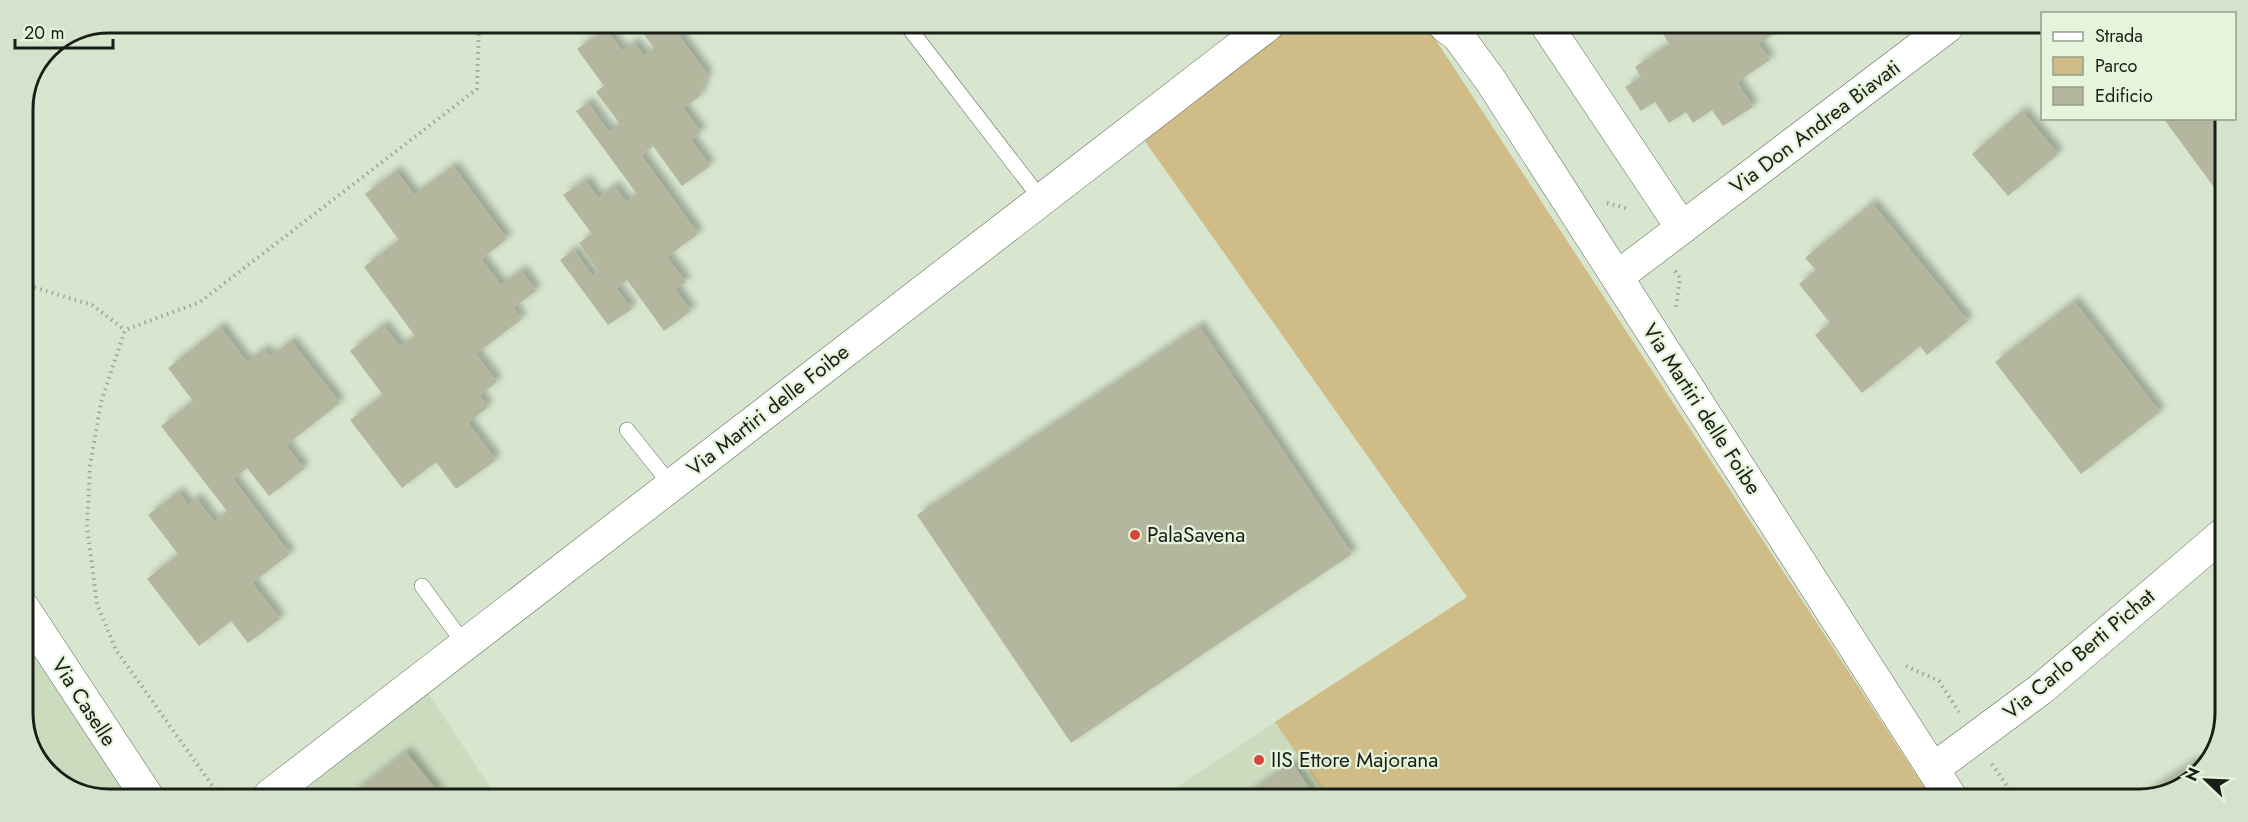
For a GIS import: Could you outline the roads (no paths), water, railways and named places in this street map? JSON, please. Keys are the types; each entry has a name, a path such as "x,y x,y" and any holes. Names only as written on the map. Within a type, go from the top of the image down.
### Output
{"street":[{"name":"Via Martiri delle Foibe","path":"278,789 1258,33"},
{"name":"Via Martiri delle Foibe","path":"1454,33 1491,81 1946,789"},
{"path":"1551,33 1671,236"},
{"name":"Via Don Andrea Biavati","path":"1617,277 1939,33"},
{"name":"Via Carlo Berti Pichat","path":"1933,769 2041,689 2215,541"},
{"name":"Via Caselle","path":"33,624 142,789"}],"lane":[{"path":"913,33 1041,199"},
{"path":"627,430 671,485"},
{"path":"422,586 465,645"}],"place":[{"name":"PalaSavena","path":"1135,535"},
{"name":"IIS Ettore Majorana","path":"1259,760"}]}
